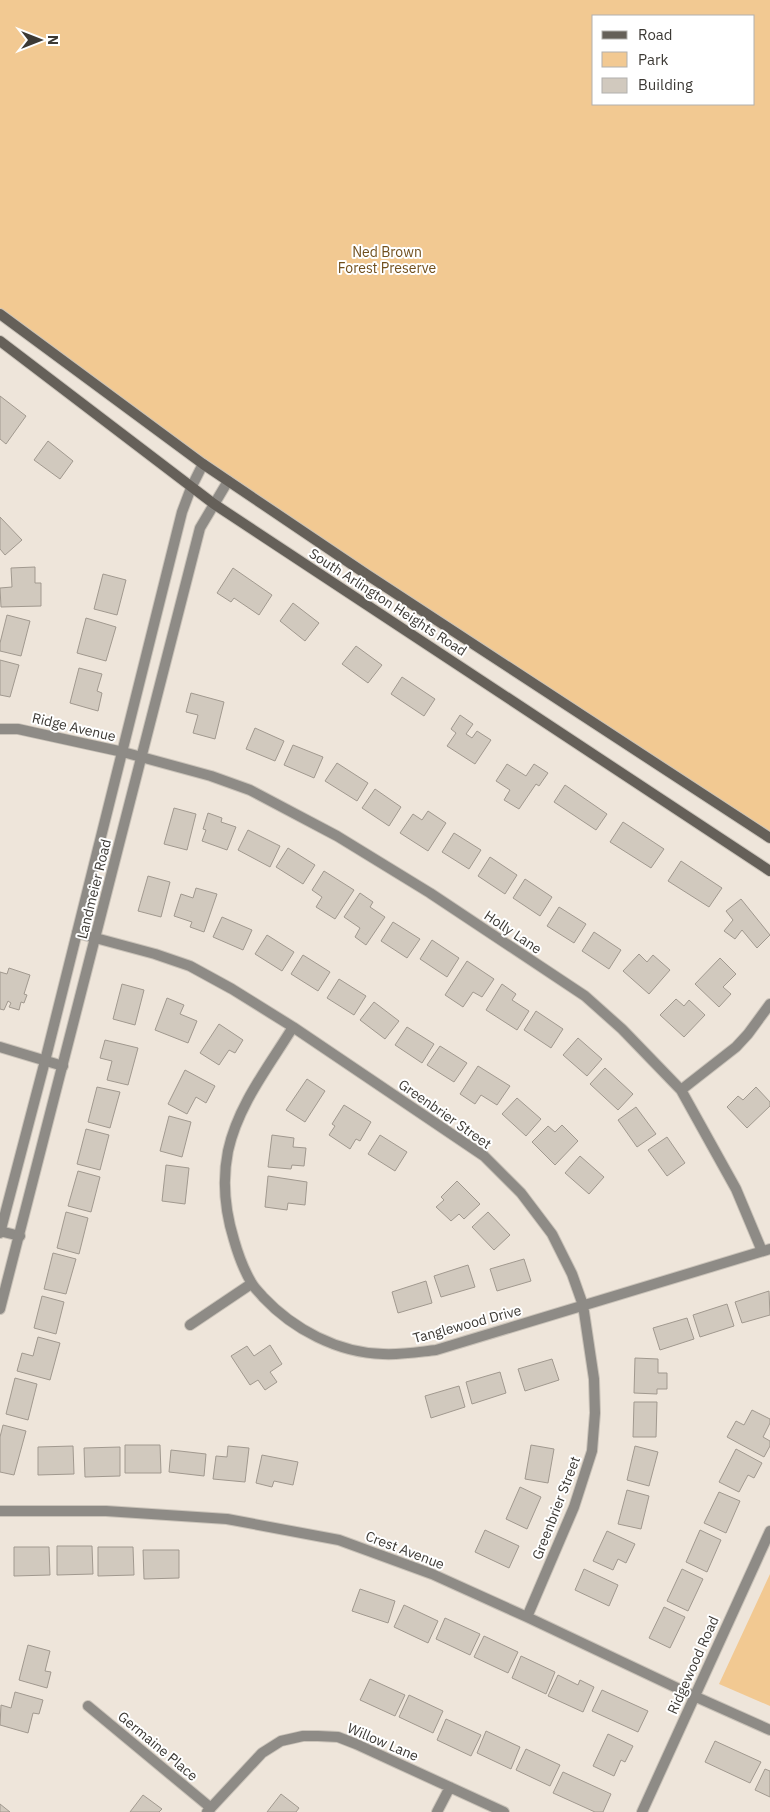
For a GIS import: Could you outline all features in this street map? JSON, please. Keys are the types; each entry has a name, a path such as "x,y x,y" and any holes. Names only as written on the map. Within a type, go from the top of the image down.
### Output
{"main road":[{"name":"South Arlington Heights Road","path":"0,314 203,464 366,574 770,838"},
{"name":"South Arlington Heights Road","path":"0,342 214,504 770,871"}],"street":[{"name":"Landmeier Road","path":"0,1232 45,1061 182,512 203,464"},
{"name":"Landmeier Road","path":"0,1309 64,1066 200,528 228,481"},
{"name":"Ridge Avenue","path":"0,729 18,729 142,757"},
{"name":"Holly Lane","path":"142,757 212,776 250,790 337,836 413,883 584,996 622,1029 682,1090 736,1189 766,1250"},
{"name":"Greenbrier Street","path":"77,933 155,954 190,966 232,989 293,1027 484,1156 521,1194 552,1234 572,1274 583,1305 594,1379 595,1413 592,1450 574,1507 527,1616"},
{"path":"682,1090 736,1047 770,1004"},
{"name":"Tanglewood Drive","path":"293,1027 245,1105 234,1131 228,1152 224,1180 228,1216 237,1250 252,1284 277,1312 304,1331 354,1351 402,1354 436,1350 766,1250"},
{"path":"0,1047 64,1066"},
{"path":"0,1232 20,1236"},
{"path":"190,1325 252,1284"},
{"name":"Crest Avenue","path":"0,1511 106,1511 228,1519 339,1540 432,1574 527,1616 770,1730"},
{"name":"Ridgewood Road","path":"642,1812 770,1531"},
{"name":"Germaine Place","path":"88,1706 209,1810"},
{"name":"Willow Lane","path":"209,1810 262,1753 280,1741 303,1736 338,1737 504,1812"},
{"path":"437,1812 450,1787"}],"green space":[{"name":"Ned Brown Forest Preserve","path":"0,0 770,0 770,838 360,570 0,314"},
{"path":"770,1574 770,1706 719,1684"}],"building":[{"path":"0,396 26,416 6,444 0,439"},
{"path":"48,441 73,461 60,479 34,460"},
{"path":"0,517 22,540 5,555 0,549"},
{"path":"35,567 35,583 41,583 41,606 1,607 0,588 12,587 11,568"},
{"path":"233,568 272,595 259,615 234,598 231,602 217,593"},
{"path":"103,574 126,580 117,615 94,609"},
{"path":"293,603 319,623 305,641 280,621"},
{"path":"7,615 30,621 21,656 0,651 0,643"},
{"path":"86,618 116,627 106,661 77,653"},
{"path":"356,646 382,665 368,683 342,664"},
{"path":"0,660 19,665 10,697 0,695"},
{"path":"79,668 102,674 97,691 102,693 98,711 70,703"},
{"path":"402,677 435,699 424,716 391,694"},
{"path":"191,693 224,702 215,739 193,733 198,715 186,712"},
{"path":"460,715 473,724 466,734 472,738 477,731 491,740 475,764 447,746 456,733 451,729"},
{"path":"255,728 284,741 275,761 246,749"},
{"path":"293,745 323,757 314,778 284,765"},
{"path":"337,763 368,783 357,801 325,781"},
{"path":"507,764 526,776 534,764 548,773 539,786 536,784 519,809 504,800 510,790 496,781"},
{"path":"565,785 607,814 596,830 554,802"},
{"path":"375,789 401,807 389,826 362,808"},
{"path":"174,808 196,814 187,850 164,844"},
{"path":"428,811 446,823 428,851 400,833 413,814 422,820"},
{"path":"208,813 222,818 221,822 236,827 227,850 202,841 206,830 203,829"},
{"path":"623,822 664,849 651,868 610,842"},
{"path":"248,830 280,846 270,867 238,850"},
{"path":"454,833 481,850 469,869 442,852"},
{"path":"288,848 315,865 303,884 276,867"},
{"path":"490,857 517,875 505,894 478,876"},
{"path":"681,861 722,888 709,907 668,881"},
{"path":"324,871 354,890 335,919 316,907 322,897 312,890"},
{"path":"148,876 170,882 161,917 138,911"},
{"path":"525,879 552,897 540,916 513,898"},
{"path":"196,888 217,894 204,932 190,927 192,922 174,916 181,894 193,898"},
{"path":"360,893 373,902 370,907 385,917 366,945 355,937 360,928 344,917"},
{"path":"741,899 770,935 757,948 742,930 735,939 724,931 733,920 726,911"},
{"path":"559,907 586,924 574,943 547,926"},
{"path":"222,917 252,930 243,950 213,937"},
{"path":"393,922 420,939 407,958 381,941"},
{"path":"594,932 621,950 609,969 582,951"},
{"path":"267,935 294,952 282,971 255,954"},
{"path":"432,940 459,958 447,977 420,959"},
{"path":"639,954 647,962 653,955 670,970 649,994 623,971"},
{"path":"303,955 330,972 318,991 291,974"},
{"path":"720,958 736,974 723,987 731,994 719,1007 695,984"},
{"path":"467,961 494,979 482,997 473,992 463,1007 445,995"},
{"path":"9,968 30,975 24,994 27,995 24,1003 21,1002 19,1010 9,1007 11,1003 8,1001 4,1010 0,1009 0,972 7,974"},
{"path":"339,979 366,996 354,1015 327,998"},
{"path":"122,984 144,990 135,1025 113,1019"},
{"path":"502,984 516,994 512,1000 529,1011 517,1030 486,1010"},
{"path":"167,998 184,1005 180,1014 197,1021 188,1043 155,1030"},
{"path":"676,999 684,1006 689,1000 705,1015 684,1037 660,1015"},
{"path":"374,1002 399,1021 385,1039 360,1020"},
{"path":"536,1011 563,1029 551,1048 524,1030"},
{"path":"219,1024 243,1040 235,1053 229,1050 219,1065 200,1053"},
{"path":"407,1027 434,1044 422,1063 395,1045"},
{"path":"578,1038 602,1059 587,1076 563,1055"},
{"path":"105,1040 138,1048 128,1085 107,1080 112,1061 100,1058"},
{"path":"440,1046 467,1063 454,1082 427,1065"},
{"path":"478,1066 510,1086 497,1105 481,1095 475,1104 460,1094"},
{"path":"605,1068 633,1094 618,1110 590,1084"},
{"path":"185,1070 215,1086 206,1103 196,1097 187,1114 168,1104"},
{"path":"307,1079 325,1091 305,1122 286,1110"},
{"path":"97,1087 120,1092 110,1128 88,1122"},
{"path":"756,1087 770,1102 770,1106 747,1128 727,1107 738,1096 743,1100"},
{"path":"517,1098 541,1119 526,1136 502,1114"},
{"path":"344,1105 371,1122 360,1141 356,1139 350,1149 329,1135 335,1126 332,1124"},
{"path":"636,1107 656,1134 637,1147 618,1120"},
{"path":"169,1116 191,1122 182,1157 160,1151"},
{"path":"562,1125 578,1141 555,1165 532,1142 548,1126 555,1132"},
{"path":"86,1129 109,1135 100,1170 77,1164"},
{"path":"272,1135 294,1138 293,1147 306,1148 304,1166 292,1165 291,1169 268,1167"},
{"path":"380,1135 407,1152 395,1171 368,1154"},
{"path":"667,1137 685,1163 667,1176 648,1150"},
{"path":"580,1156 604,1177 589,1194 565,1173"},
{"path":"166,1165 189,1168 185,1204 162,1201"},
{"path":"78,1171 100,1177 91,1212 68,1206"},
{"path":"268,1176 307,1182 305,1205 288,1203 287,1210 265,1207"},
{"path":"457,1181 480,1204 464,1219 459,1214 451,1221 436,1207 444,1200 441,1197"},
{"path":"66,1212 88,1218 79,1254 57,1248"},
{"path":"488,1212 510,1235 494,1250 472,1227"},
{"path":"53,1253 76,1259 66,1294 44,1289"},
{"path":"524,1259 531,1281 497,1291 490,1269"},
{"path":"468,1265 475,1287 441,1297 434,1276"},
{"path":"426,1281 432,1303 398,1313 392,1292"},
{"path":"769,1291 770,1315 742,1323 735,1302"},
{"path":"42,1296 64,1302 56,1334 34,1328"},
{"path":"727,1304 734,1326 700,1337 693,1315"},
{"path":"687,1318 694,1339 660,1350 653,1328"},
{"path":"38,1337 60,1343 50,1380 17,1371 22,1353 33,1356"},
{"path":"270,1345 282,1364 270,1372 277,1382 265,1390 258,1380 250,1385 231,1356 247,1346 254,1356"},
{"path":"635,1358 658,1359 658,1373 667,1373 667,1389 657,1389 657,1394 634,1393"},
{"path":"552,1359 559,1380 525,1391 518,1369"},
{"path":"500,1372 506,1393 472,1404 466,1382"},
{"path":"15,1378 37,1384 28,1420 6,1414"},
{"path":"459,1386 465,1407 431,1418 425,1396"},
{"path":"634,1402 657,1402 656,1437 633,1437"},
{"path":"752,1410 770,1419 763,1437 770,1441 770,1446 764,1457 727,1437 736,1421 744,1425"},
{"path":"3,1425 26,1431 14,1475 0,1472 0,1437"},
{"path":"125,1445 160,1445 161,1473 125,1473"},
{"path":"531,1445 554,1449 548,1483 525,1479"},
{"path":"73,1446 74,1474 38,1475 38,1447"},
{"path":"228,1446 249,1448 245,1482 213,1479 216,1456 227,1457"},
{"path":"635,1446 658,1452 649,1486 627,1480"},
{"path":"120,1447 120,1476 85,1477 84,1448"},
{"path":"736,1449 762,1463 754,1478 748,1475 739,1492 719,1482"},
{"path":"171,1450 206,1454 204,1476 169,1472"},
{"path":"262,1455 298,1462 293,1485 274,1481 272,1487 256,1483"},
{"path":"520,1487 541,1497 527,1529 506,1519"},
{"path":"627,1490 649,1496 641,1529 618,1524"},
{"path":"719,1492 740,1501 726,1533 704,1523"},
{"path":"485,1530 519,1546 509,1568 475,1552"},
{"path":"700,1530 721,1540 707,1572 686,1562"},
{"path":"607,1531 635,1544 626,1563 618,1559 613,1570 593,1561"},
{"path":"57,1546 92,1546 93,1574 57,1575"},
{"path":"14,1547 49,1547 50,1575 14,1576"},
{"path":"98,1547 133,1547 134,1575 98,1576"},
{"path":"143,1550 179,1550 179,1578 144,1579"},
{"path":"584,1569 618,1585 609,1606 575,1590"},
{"path":"682,1569 703,1579 688,1611 667,1601"},
{"path":"360,1589 395,1601 388,1623 352,1611"},
{"path":"404,1605 438,1621 428,1643 394,1627"},
{"path":"664,1607 685,1617 670,1648 649,1638"},
{"path":"445,1618 480,1634 470,1655 436,1639"},
{"path":"484,1636 518,1652 508,1673 474,1657"},
{"path":"28,1645 50,1651 45,1671 51,1672 47,1688 19,1680"},
{"path":"521,1656 555,1672 546,1694 512,1678"},
{"path":"558,1675 578,1685 580,1680 594,1687 583,1712 548,1696"},
{"path":"370,1679 405,1695 395,1716 360,1700"},
{"path":"602,1690 648,1711 638,1732 592,1711"},
{"path":"15,1692 43,1700 39,1714 33,1713 28,1733 0,1725 1,1705 11,1708"},
{"path":"409,1695 443,1711 433,1733 399,1717"},
{"path":"446,1719 481,1735 471,1756 437,1740"},
{"path":"486,1731 520,1747 511,1769 477,1753"},
{"path":"608,1734 633,1746 625,1762 621,1760 614,1776 593,1766"},
{"path":"715,1741 761,1762 750,1783 705,1762"},
{"path":"526,1749 560,1765 550,1786 516,1770"},
{"path":"765,1769 770,1771 770,1797 755,1790"},
{"path":"563,1772 611,1794 603,1812 595,1812 553,1793"},
{"path":"281,1794 299,1808 296,1812 267,1812"},
{"path":"143,1795 162,1809 159,1812 130,1812"},
{"path":"0,1804 10,1812 0,1812"}]}
